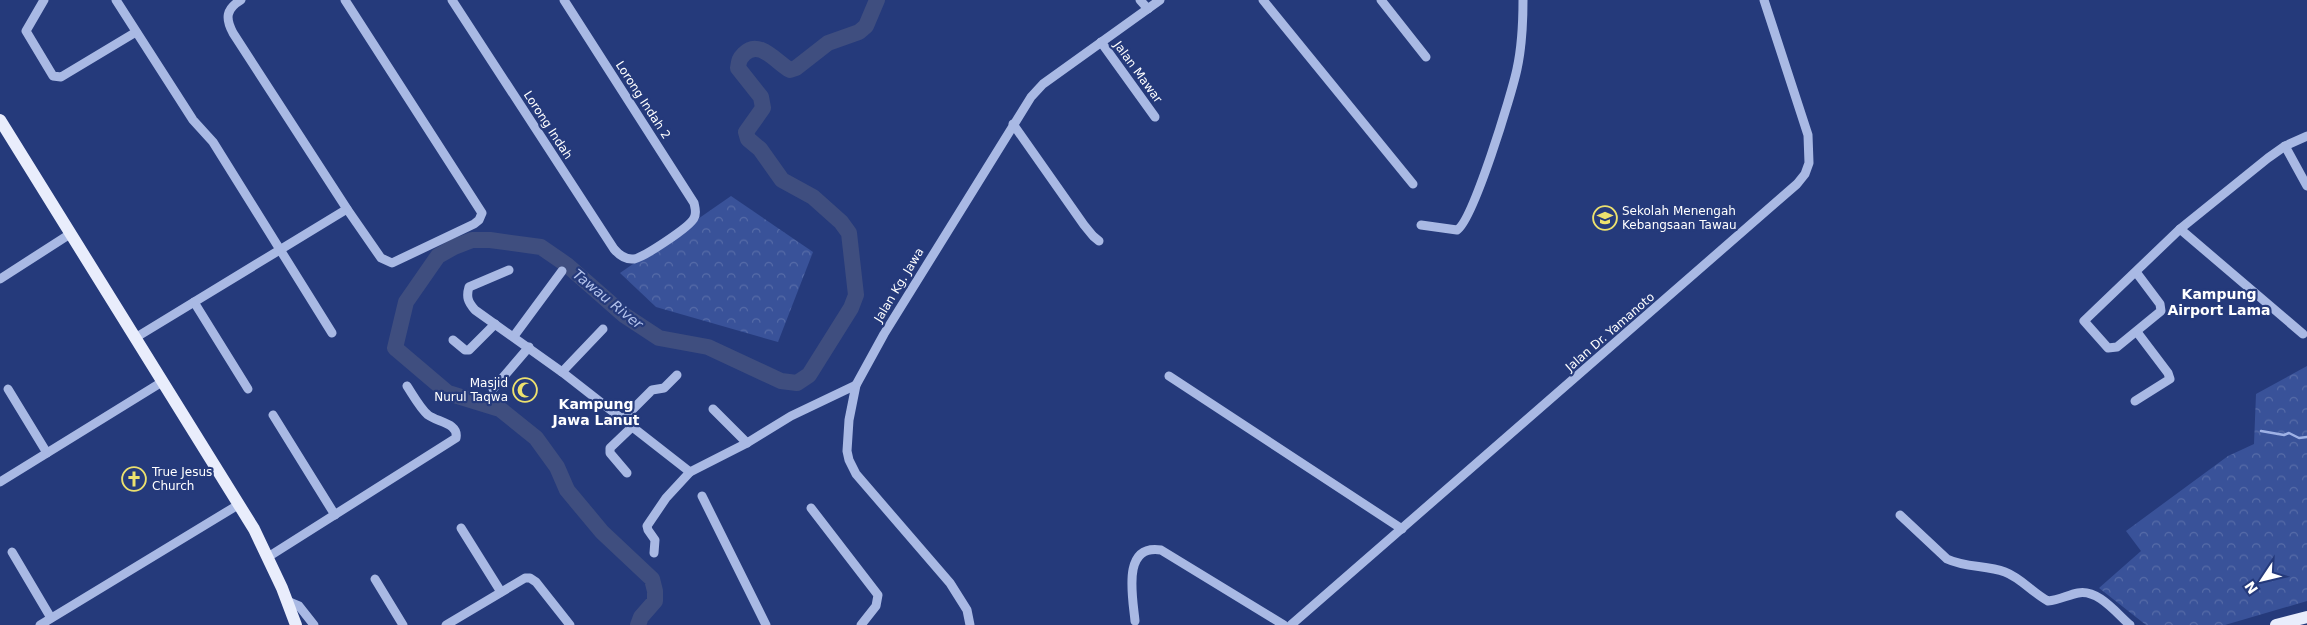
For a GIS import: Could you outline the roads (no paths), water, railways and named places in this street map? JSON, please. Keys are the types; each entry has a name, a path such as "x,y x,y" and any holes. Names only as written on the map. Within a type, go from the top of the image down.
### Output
{"main road":[{"path":"0,120 238,505 268,557 288,601 296,625"},
{"path":"2276,625 2307,617"}],"street":[{"path":"44,0 26,32 53,76 57,78 136,32"},
{"path":"116,0 192,120 213,142 332,333"},
{"path":"241,0 232,6 227,14 228,24 347,210 382,258 392,263 474,224 479,220 482,213 345,0"},
{"name":"Lorong Indah","path":"452,0 620,256 633,259 642,255 690,224 696,215"},
{"name":"Lorong Indah 2","path":"564,0 694,203 696,215"},
{"path":"1140,0 1148,9"},
{"name":"Jalan Kg. Jawa","path":"970,625 968,610 950,583 856,474 849,460 847,439 856,385 875,349 1012,124 1030,98 1043,84 1160,0"},
{"path":"1263,0 1413,184"},
{"path":"1381,0 1426,57"},
{"path":"1421,225 1457,230 1464,224 1484,175 1516,71 1522,38 1523,0"},
{"name":"Jalan Dr. Yamanoto","path":"1291,625 1786,196 1805,174 1809,163 1810,150 1808,135 1764,0"},
{"name":"Jalan Mawar","path":"1101,42 1155,117"},
{"path":"1012,124 1088,231 1099,241"},
{"path":"2136,272 2160,304 2161,311 2118,347 2108,348 2084,321 2180,229 2285,146 2307,136"},
{"path":"2285,146 2307,186"},
{"path":"135,338 347,210"},
{"path":"2180,229 2303,334"},
{"path":"0,279 70,234"},
{"path":"509,270 469,287 467,294 469,303 475,310 529,347 690,472"},
{"path":"514,336 562,270"},
{"path":"194,302 248,389"},
{"path":"453,340 465,350 469,350 495,324"},
{"path":"562,372 602,329"},
{"path":"2134,401 2170,379 2168,373 2138,332"},
{"path":"493,389 529,347"},
{"path":"623,419 652,390 664,388 677,375"},
{"path":"1169,376 1402,528"},
{"path":"0,482 162,382"},
{"path":"654,553 655,540 647,526 666,498 690,472 747,443 791,416 856,385"},
{"path":"268,557 456,438 457,433 455,429 428,415 407,386"},
{"path":"8,389 47,453"},
{"path":"713,410 747,443"},
{"path":"273,415 335,515"},
{"path":"626,473 610,453 610,448 632,427"},
{"path":"702,496 766,625"},
{"path":"40,625 238,505"},
{"path":"811,508 878,595 876,606 861,625"},
{"path":"1900,515 1947,559 1965,565 1989,567 2008,573 2044,599 2053,600 2077,593 2091,593 2130,625"},
{"path":"461,528 501,592"},
{"path":"1135,621 1131,571 1143,553 1152,549 1160,550 1284,625"},
{"path":"12,552 51,618"},
{"path":"446,625 525,578 530,578 536,582 570,625"},
{"path":"375,579 404,625"},
{"path":"288,601 299,606 314,625"}],"waterway":[{"name":"Tawau River","path":"638,625 641,617 655,601 652,579 602,532 567,490 557,467 536,438 500,409 448,393 395,348 406,302 438,256 454,247 472,240 490,240 541,247 567,265 624,315 659,338 708,347 781,381 797,383 809,375 851,308 856,295 849,233 841,222 813,197 782,180 760,149 748,139 746,132 763,108 761,97 738,68 739,62 744,54 756,49 768,53 790,70 796,68 828,43 859,32 866,26 877,0"},
{"path":"2261,431 2284,435 2289,433 2299,438 2307,437"}],"place":[{"name":"Sekolah Menengah Kebangsaan Tawau","path":"1605,218"},
{"name":"Masjid Nurul Taqwa","path":"525,390"},
{"name":"True Jesus Church","path":"134,479"}],"district":[{"name":"Kampung Airport Lama","path":"2219,302"},
{"name":"Kampung Jawa Lanut","path":"596,412"}]}
